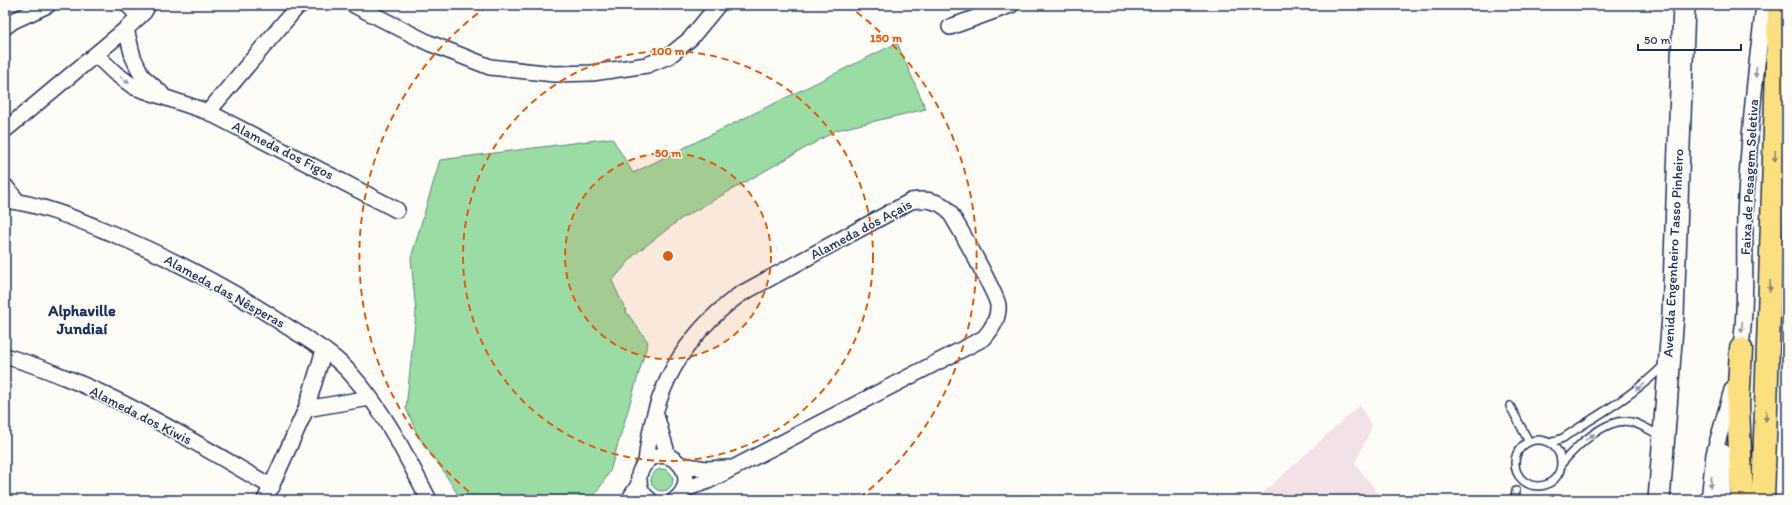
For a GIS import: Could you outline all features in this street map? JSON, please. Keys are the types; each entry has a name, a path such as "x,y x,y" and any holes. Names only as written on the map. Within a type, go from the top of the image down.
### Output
{"highway":[{"path":"1763,500 1779,5"},
{"path":"1741,349 1738,406 1742,500"}],"main road":[{"name":"Avenida Engenheiro Tasso Pinheiro","path":"1659,500 1668,361 1673,316 1684,5"}],"street":[{"path":"5,26 48,5"},
{"path":"128,5 143,11"},
{"path":"5,130 96,55 126,29 143,11 159,5"},
{"path":"208,112 240,72 297,7 301,5"},
{"path":"354,5 429,43 490,67 554,74 592,73 648,65 669,56 690,39 718,5"},
{"path":"950,27 1011,5"},
{"name":"Faixa de Pesagem Seletiva","path":"1731,397 1741,349 1746,190 1757,60 1764,5"},
{"name":"Alameda dos Figos","path":"126,29 134,57 142,76 166,97"},
{"name":"Alameda dos Figos","path":"96,55 115,73 134,87 208,112 397,210"},
{"name":"Alameda das Nêsperas","path":"5,186 11,201 76,218 147,248 253,304 324,350 351,373 370,398 404,452 428,500"},
{"name":"Alameda dos Açais","path":"629,500 639,484 638,476 646,463 647,443 667,379 684,348 710,319 739,295 911,201 932,201 948,209 997,299 996,320 984,338 732,468 708,482 685,488"},
{"path":"269,493 306,409 324,350"},
{"name":"Alameda dos Kiwis","path":"5,356 54,373 115,400 157,421 269,493"},
{"path":"1709,500 1714,454 1731,397"},
{"path":"1723,500 1722,453 1731,397"},
{"path":"306,409 370,398"},
{"path":"656,412 668,456"},
{"path":"646,463 656,457 668,456 682,465 706,469 732,468"},
{"path":"675,500 685,488 685,472 682,465"},
{"path":"639,484 641,491 650,500"}],"lane":[{"path":"1550,443 1561,456 1562,463 1558,475 1550,484 1538,486 1526,483 1516,472 1515,465 1518,451 1529,442 1536,440 1550,443 1563,438 1652,379 1668,361"},
{"path":"1510,406 1529,442"},
{"path":"1562,463 1584,441 1613,423 1631,422 1664,438"},
{"path":"1515,500 1516,492"}],"shaded area":[{"path":"1360,405 1372,427 1355,463 1383,500 1255,500"}],"green space":[{"path":"897,43 926,109 837,130 682,218 635,254 612,281 627,313 648,342 610,471 592,500 461,500 444,472 418,436 406,408 416,313 411,258 440,160 612,138 633,173"},
{"path":"658,469 666,469 673,476 673,484 666,491 658,491 651,484 651,476"}],"district":[{"name":"Alphaville Jundiaí","path":"82,319"}]}
